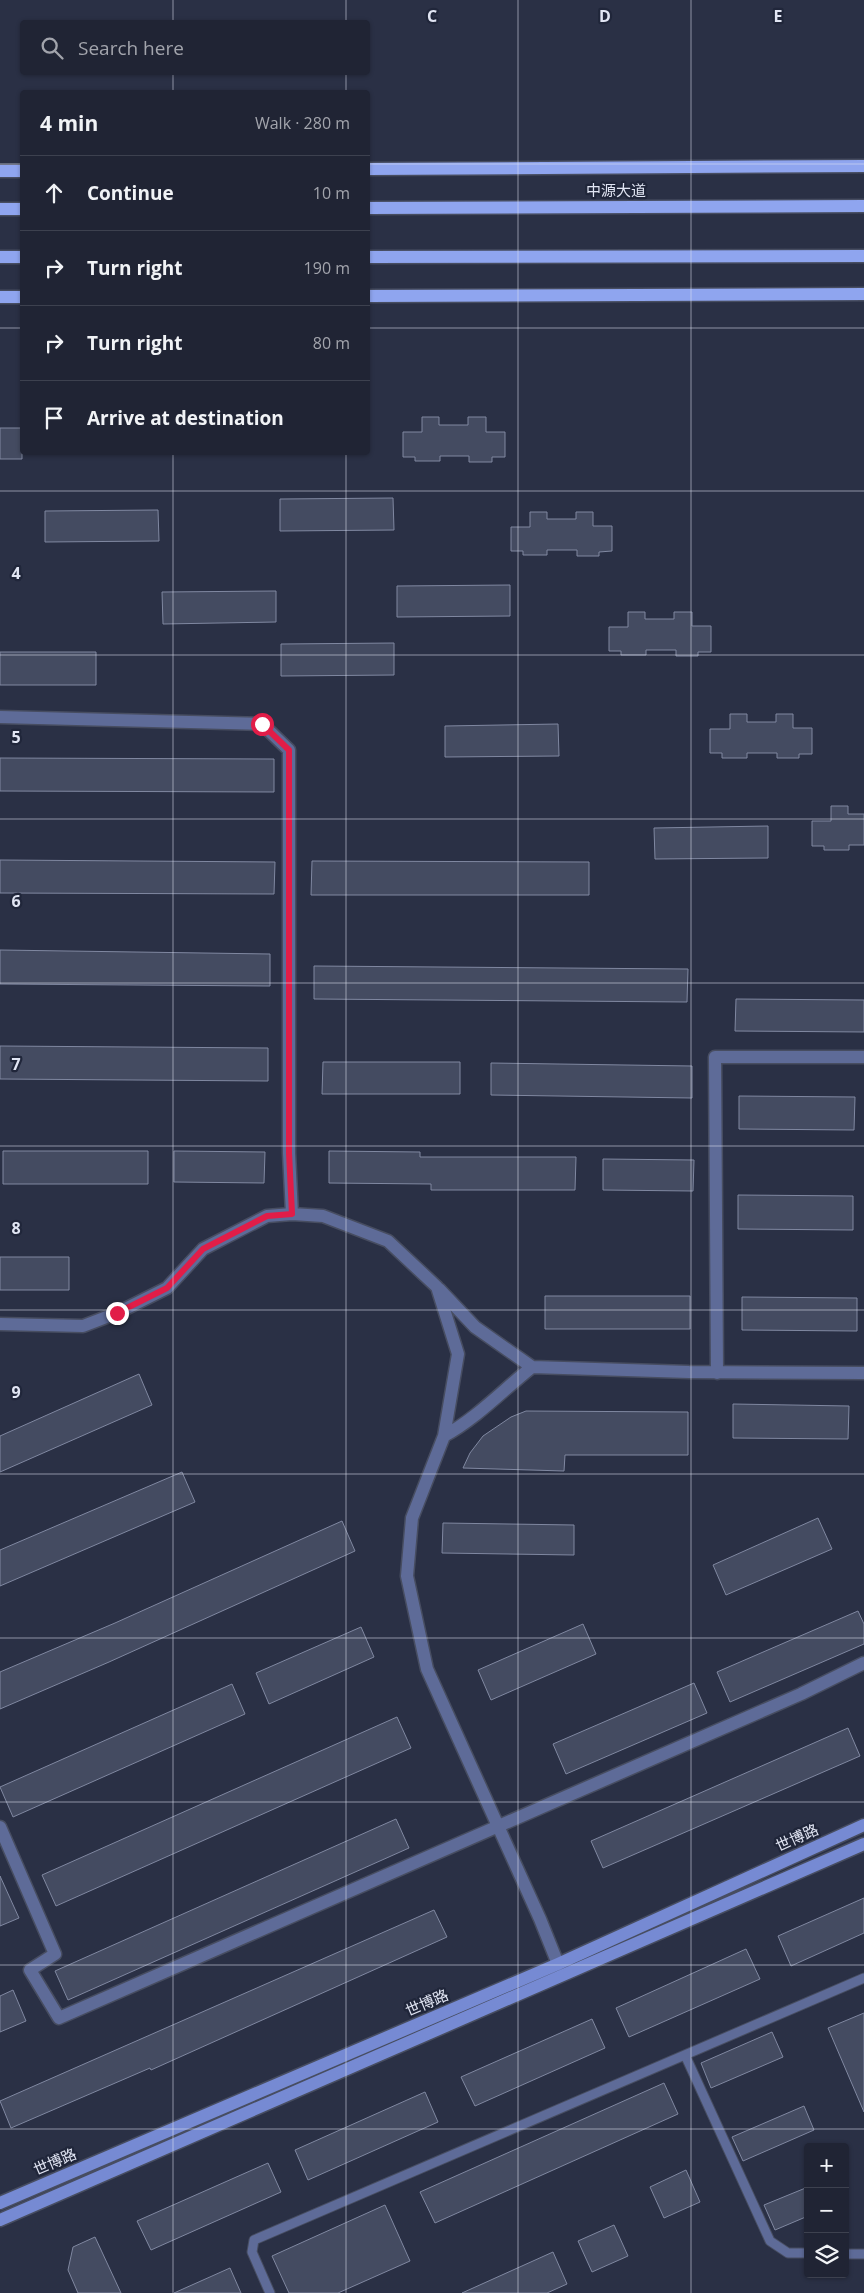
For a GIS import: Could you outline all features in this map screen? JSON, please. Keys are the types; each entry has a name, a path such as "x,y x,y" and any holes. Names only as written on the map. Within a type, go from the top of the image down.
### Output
{"main road":[{"path":"370,169 864,166"},
{"path":"0,171 20,171"},
{"name":"中源大道","path":"370,208 864,206"},
{"path":"0,210 20,209"},
{"path":"370,257 864,256"},
{"path":"0,258 20,258"},
{"path":"370,296 864,294"},
{"path":"0,297 20,297"},
{"name":"世博路","path":"0,2203 558,1964 864,1825"},
{"name":"世博路","path":"0,2220 864,1844"}],"street":[{"path":"0,717 262,724 289,750 289,1153 292,1214"},
{"path":"717,1372 715,1057 864,1057"},
{"path":"0,1324 82,1326 117,1313 167,1288 203,1249 267,1216 292,1214 323,1216 388,1241 437,1287 474,1327 532,1367 717,1372 864,1373"},
{"path":"437,1287 458,1354 444,1436 412,1518 407,1576 426,1668 499,1826 558,1964"},
{"path":"444,1436 467,1423 495,1396 532,1367"},
{"path":"0,1827 55,1954 30,1970 59,2018 801,1694 864,1663"}],"lane":[{"path":"270,2293 252,2252 254,2240 864,1978"},
{"path":"685,2055 770,2241 788,2253 804,2254"},
{"path":"849,2254 864,2254"}],"building":[{"path":"422,417 439,417 439,425 468,425 468,417 486,417 486,432 505,432 505,457 492,457 492,462 469,462 469,456 440,456 440,461 415,461 415,457 403,457 403,432 422,432"},
{"path":"0,428 20,428 20,455 22,455 22,459 0,459"},
{"path":"393,498 394,530 280,531 280,499"},
{"path":"158,510 159,541 45,542 45,511"},
{"path":"530,512 547,512 547,519 576,519 576,512 593,512 593,526 612,526 612,551 599,552 599,556 577,556 577,550 547,550 547,555 523,555 523,551 511,551 511,527 530,527"},
{"path":"510,585 510,616 397,617 397,586"},
{"path":"276,591 276,622 163,624 162,592"},
{"path":"628,612 645,612 645,619 674,619 674,612 692,612 692,626 711,626 711,652 698,652 698,656 676,656 676,650 646,650 646,655 621,655 621,651 609,651 609,627 628,627"},
{"path":"394,643 394,675 281,676 281,644"},
{"path":"0,652 96,652 96,685 0,685"},
{"path":"730,714 747,714 747,722 776,722 776,714 793,714 793,728 812,728 812,754 799,754 799,758 777,758 777,753 747,753 747,758 722,758 722,753 710,753 710,729 730,729"},
{"path":"558,724 559,756 445,757 445,726"},
{"path":"0,758 274,759 274,792 0,791"},
{"path":"831,806 848,806 848,814 864,814 864,845 849,845 849,850 824,850 824,846 812,846 812,821 831,821"},
{"path":"768,826 768,858 655,859 654,828"},
{"path":"0,860 275,862 274,894 0,893"},
{"path":"312,861 589,862 589,895 311,895"},
{"path":"0,950 270,954 270,986 0,984"},
{"path":"314,966 688,969 687,1002 314,999"},
{"path":"736,999 864,1000 864,1032 735,1031"},
{"path":"0,1046 268,1048 268,1081 0,1079"},
{"path":"323,1062 460,1062 460,1094 322,1094"},
{"path":"491,1063 692,1066 692,1098 491,1095"},
{"path":"739,1096 855,1097 854,1130 739,1129"},
{"path":"3,1151 148,1151 148,1184 3,1184"},
{"path":"174,1151 265,1152 264,1183 174,1182"},
{"path":"329,1151 420,1152 420,1157 576,1157 575,1190 431,1190 431,1184 329,1183"},
{"path":"603,1159 694,1160 693,1191 603,1190"},
{"path":"738,1195 853,1196 853,1230 738,1229"},
{"path":"0,1257 69,1257 69,1290 0,1290"},
{"path":"545,1296 690,1296 690,1329 545,1329"},
{"path":"742,1297 857,1298 857,1331 742,1330"},
{"path":"139,1374 152,1405 0,1472 0,1436"},
{"path":"733,1404 849,1406 848,1439 733,1438"},
{"path":"526,1411 688,1412 688,1455 565,1455 564,1471 463,1468 470,1453 483,1436 511,1417"},
{"path":"182,1472 195,1502 0,1586 0,1550"},
{"path":"818,1518 832,1549 726,1595 713,1565"},
{"path":"342,1521 355,1551 0,1709 0,1672 115,1623"},
{"path":"443,1523 574,1525 574,1555 442,1553"},
{"path":"858,1611 864,1624 864,1644 730,1702 717,1672"},
{"path":"583,1624 596,1654 491,1700 478,1670"},
{"path":"361,1627 374,1657 269,1704 256,1673"},
{"path":"694,1683 707,1713 566,1774 553,1744"},
{"path":"232,1684 245,1714 13,1817 0,1787"},
{"path":"397,1717 411,1748 56,1906 42,1875"},
{"path":"848,1728 860,1756 603,1868 591,1841"},
{"path":"396,1819 409,1848 68,2000 55,1971"},
{"path":"0,1876 19,1918 0,1926"},
{"path":"864,1898 864,1933 791,1966 778,1936"},
{"path":"434,1910 447,1937 151,2070 150,2068 11,2128 0,2101"},
{"path":"746,1949 760,1979 629,2037 616,2008"},
{"path":"13,1990 26,2021 0,2032 0,1996"},
{"path":"864,2013 864,2112 828,2028"},
{"path":"592,2019 605,2048 475,2106 461,2077"},
{"path":"772,2032 783,2057 711,2088 701,2063"},
{"path":"664,2083 678,2114 435,2223 420,2192"},
{"path":"425,2092 438,2122 308,2180 295,2150"},
{"path":"804,2106 814,2130 743,2161 732,2137"},
{"path":"268,2163 281,2192 151,2250 137,2221"},
{"path":"686,2170 700,2202 664,2218 650,2187"},
{"path":"804,2189 804,2218 775,2230 764,2205"},
{"path":"385,2205 410,2261 338,2293 289,2293 272,2256"},
{"path":"614,2225 628,2256 592,2272 578,2241"},
{"path":"95,2237 121,2293 78,2293 68,2270 73,2247"},
{"path":"553,2252 567,2284 547,2293 462,2293"},
{"path":"230,2268 241,2293 174,2293"}],"route":[{"path":"117,1313 167,1288 203,1249 267,1216 292,1214 289,1153 289,750 262,724"}]}
